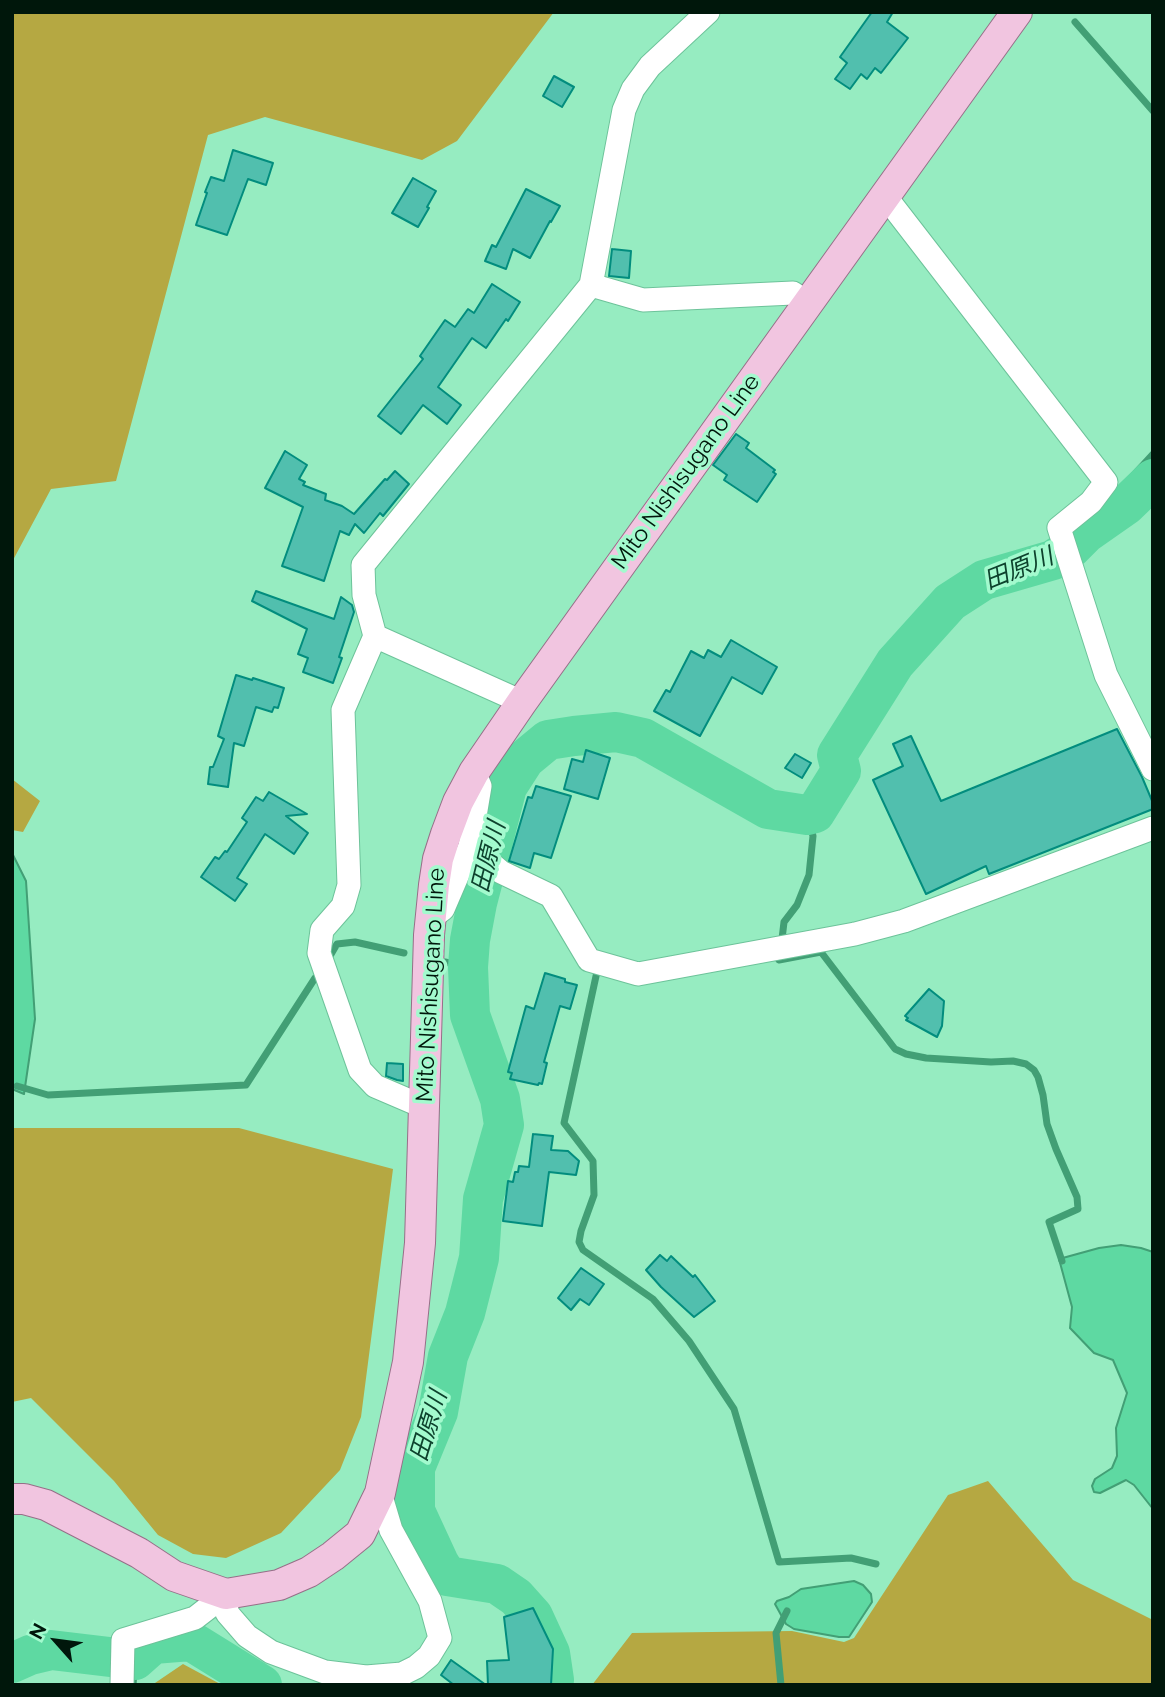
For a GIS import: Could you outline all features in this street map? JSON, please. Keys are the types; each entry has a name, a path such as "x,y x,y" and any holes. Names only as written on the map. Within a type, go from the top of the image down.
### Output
{"main road":[{"name":"Mito Nishisugano Line","path":"12,1499 46,1505 139,1553 174,1576 226,1594 279,1586 309,1573 359,1534 380,1493 408,1362 420,1243 433,885 438,859 458,802 474,772 522,702 1017,12"}],"street":[{"path":"424,1107 375,1086 360,1070 319,953 322,930 343,906 349,885 343,710 375,636 364,596 363,565 591,285 624,110 633,89 650,66 708,12"},
{"path":"885,196 1106,482 1091,502 1059,528 1106,675 1153,769"},
{"path":"591,285 643,300 793,293 807,303"},
{"path":"375,636 522,702"},
{"path":"431,918 443,909 474,850 480,786 474,772"},
{"path":"474,850 501,872 551,896 589,960 638,974 855,934 904,921 1153,828"},
{"path":"226,1594 228,1613 247,1636 271,1652 324,1672 366,1676 402,1674 416,1667 429,1656 440,1638 430,1601 391,1530 380,1493"},
{"path":"122,1677 122,1640 195,1618 226,1594"}],"shaded area":[{"path":"12,12 554,12 457,141 422,160 265,117 208,135 116,481 51,489 12,562"},
{"path":"12,779 40,801 23,832 12,830"},
{"path":"12,853 26,881 35,1019 24,1094 12,1089"},
{"path":"12,1128 239,1128 393,1169 361,1417 340,1470 281,1533 226,1558 193,1554 158,1535 114,1481 31,1398 12,1402"},
{"path":"1121,1245 1153,1252 1153,1509 1134,1485 1126,1480 1100,1493 1094,1492 1092,1486 1095,1479 1112,1468 1117,1456 1116,1428 1127,1393 1113,1360 1094,1353 1070,1328 1072,1307 1059,1259"},
{"path":"988,1481 1073,1580 1153,1620 1153,1685 592,1685 632,1633 792,1631 844,1642 854,1638 948,1495"},
{"path":"854,1581 863,1585 871,1594 872,1602 849,1637 794,1629 786,1624 775,1604 801,1589"},
{"path":"183,1664 222,1685 152,1685"}],"building":[{"path":"872,12 893,12 887,22 908,38 881,73 875,68 867,79 861,74 850,89 835,79 847,63 840,57"},
{"path":"554,76 574,87 562,107 543,96"},
{"path":"233,150 273,163 266,185 248,179 227,235 196,225 211,177 224,181"},
{"path":"413,178 436,191 418,227 392,213"},
{"path":"526,189 560,206 551,222 530,258 513,249 506,269 485,261 492,245 496,247"},
{"path":"612,249 631,251 629,278 609,276"},
{"path":"492,284 520,302 486,348 472,338 438,387 461,405 447,424 423,405 401,434 378,416 423,359 420,356 445,320 455,327 468,309 474,313"},
{"path":"736,434 749,443 746,448 775,470 773,472 776,474 757,502 724,480 727,475 713,465"},
{"path":"285,451 307,465 299,479 305,482 303,485 326,494 325,500 354,514 395,471 409,484 383,516 380,513 364,533 355,524 349,535 340,531 324,581 282,566 303,507 265,488"},
{"path":"256,591 334,619 341,597 352,605 354,612 333,683 303,672 308,658 298,654 307,629 252,601"},
{"path":"731,640 777,667 762,694 732,677 700,736 654,711 666,690 670,692 691,651 704,658 708,650 721,657"},
{"path":"236,675 284,688 278,708 274,707 272,712 256,707 244,746 234,743 228,787 208,784 210,767 213,767 224,739 218,736"},
{"path":"1117,729 1142,777 1153,809 989,874 986,866 926,894 873,780 903,766 893,744 911,736 941,801"},
{"path":"586,750 610,758 598,799 564,789 572,759 583,762"},
{"path":"795,754 811,763 802,778 785,768"},
{"path":"536,786 571,796 551,858 534,853 530,868 509,861 528,797 532,798"},
{"path":"269,792 307,814 286,816 308,833 294,854 265,834 237,878 247,884 235,901 201,877 215,857 219,859 227,852 247,822 242,818 256,797 263,801"},
{"path":"545,973 577,985 570,1009 560,1006 544,1062 547,1063 542,1084 538,1085 510,1079 512,1073 508,1072 526,1006 534,1009"},
{"path":"929,989 944,1001 942,1026 937,1037 906,1020 908,1018 905,1016"},
{"path":"387,1063 403,1064 403,1081 386,1076"},
{"path":"533,1134 553,1136 551,1150 568,1151 579,1161 576,1175 549,1172 542,1226 503,1221 508,1181 513,1182 519,1166 529,1167"},
{"path":"660,1255 667,1261 671,1256 693,1277 695,1275 715,1301 694,1317 646,1270"},
{"path":"581,1268 604,1284 589,1305 580,1299 571,1310 558,1298"},
{"path":"533,1608 553,1649 551,1685 488,1685 487,1661 509,1660 504,1617"},
{"path":"451,1660 486,1685 454,1685 441,1675"}],"waterway":[{"path":"1075,22 1153,111"},
{"name":"田原川","path":"984,580 1009,565 1086,533 1109,502 1153,454"},
{"name":"田原川","path":"553,1685 550,1653 533,1616 516,1597 497,1584 447,1576 415,1511 415,1468 438,1412 448,1356 465,1313 479,1258 483,1199 504,1125 500,1099 470,1015 468,967 477,903 507,787 525,759 548,740 616,732 643,738 768,809 807,815 815,813 841,771 837,755 895,663 950,602 984,580 1053,560 1126,505 1153,479"},
{"path":"782,939 784,922 797,905 809,875 813,836 807,815"},
{"path":"493,842 510,868"},
{"path":"330,956 337,944 355,942 404,953"},
{"path":"780,955 779,960 821,952 895,1049 906,1054 926,1058 1013,1061 1026,1064 1034,1070 1043,1095 1047,1124 1077,1197 1078,1209 1049,1222 1062,1261"},
{"path":"445,962 468,967"},
{"path":"598,967 564,1123 593,1161 594,1195 579,1242 583,1250 653,1299 689,1341 734,1409 779,1562 851,1558 876,1564"},
{"path":"17,1086 48,1095 246,1085 315,978"},
{"path":"781,1685 776,1633 787,1611"},
{"name":"田原川","path":"12,1663 51,1650 135,1660 153,1644 191,1641 262,1685"},
{"path":"133,1685 135,1660"}]}
